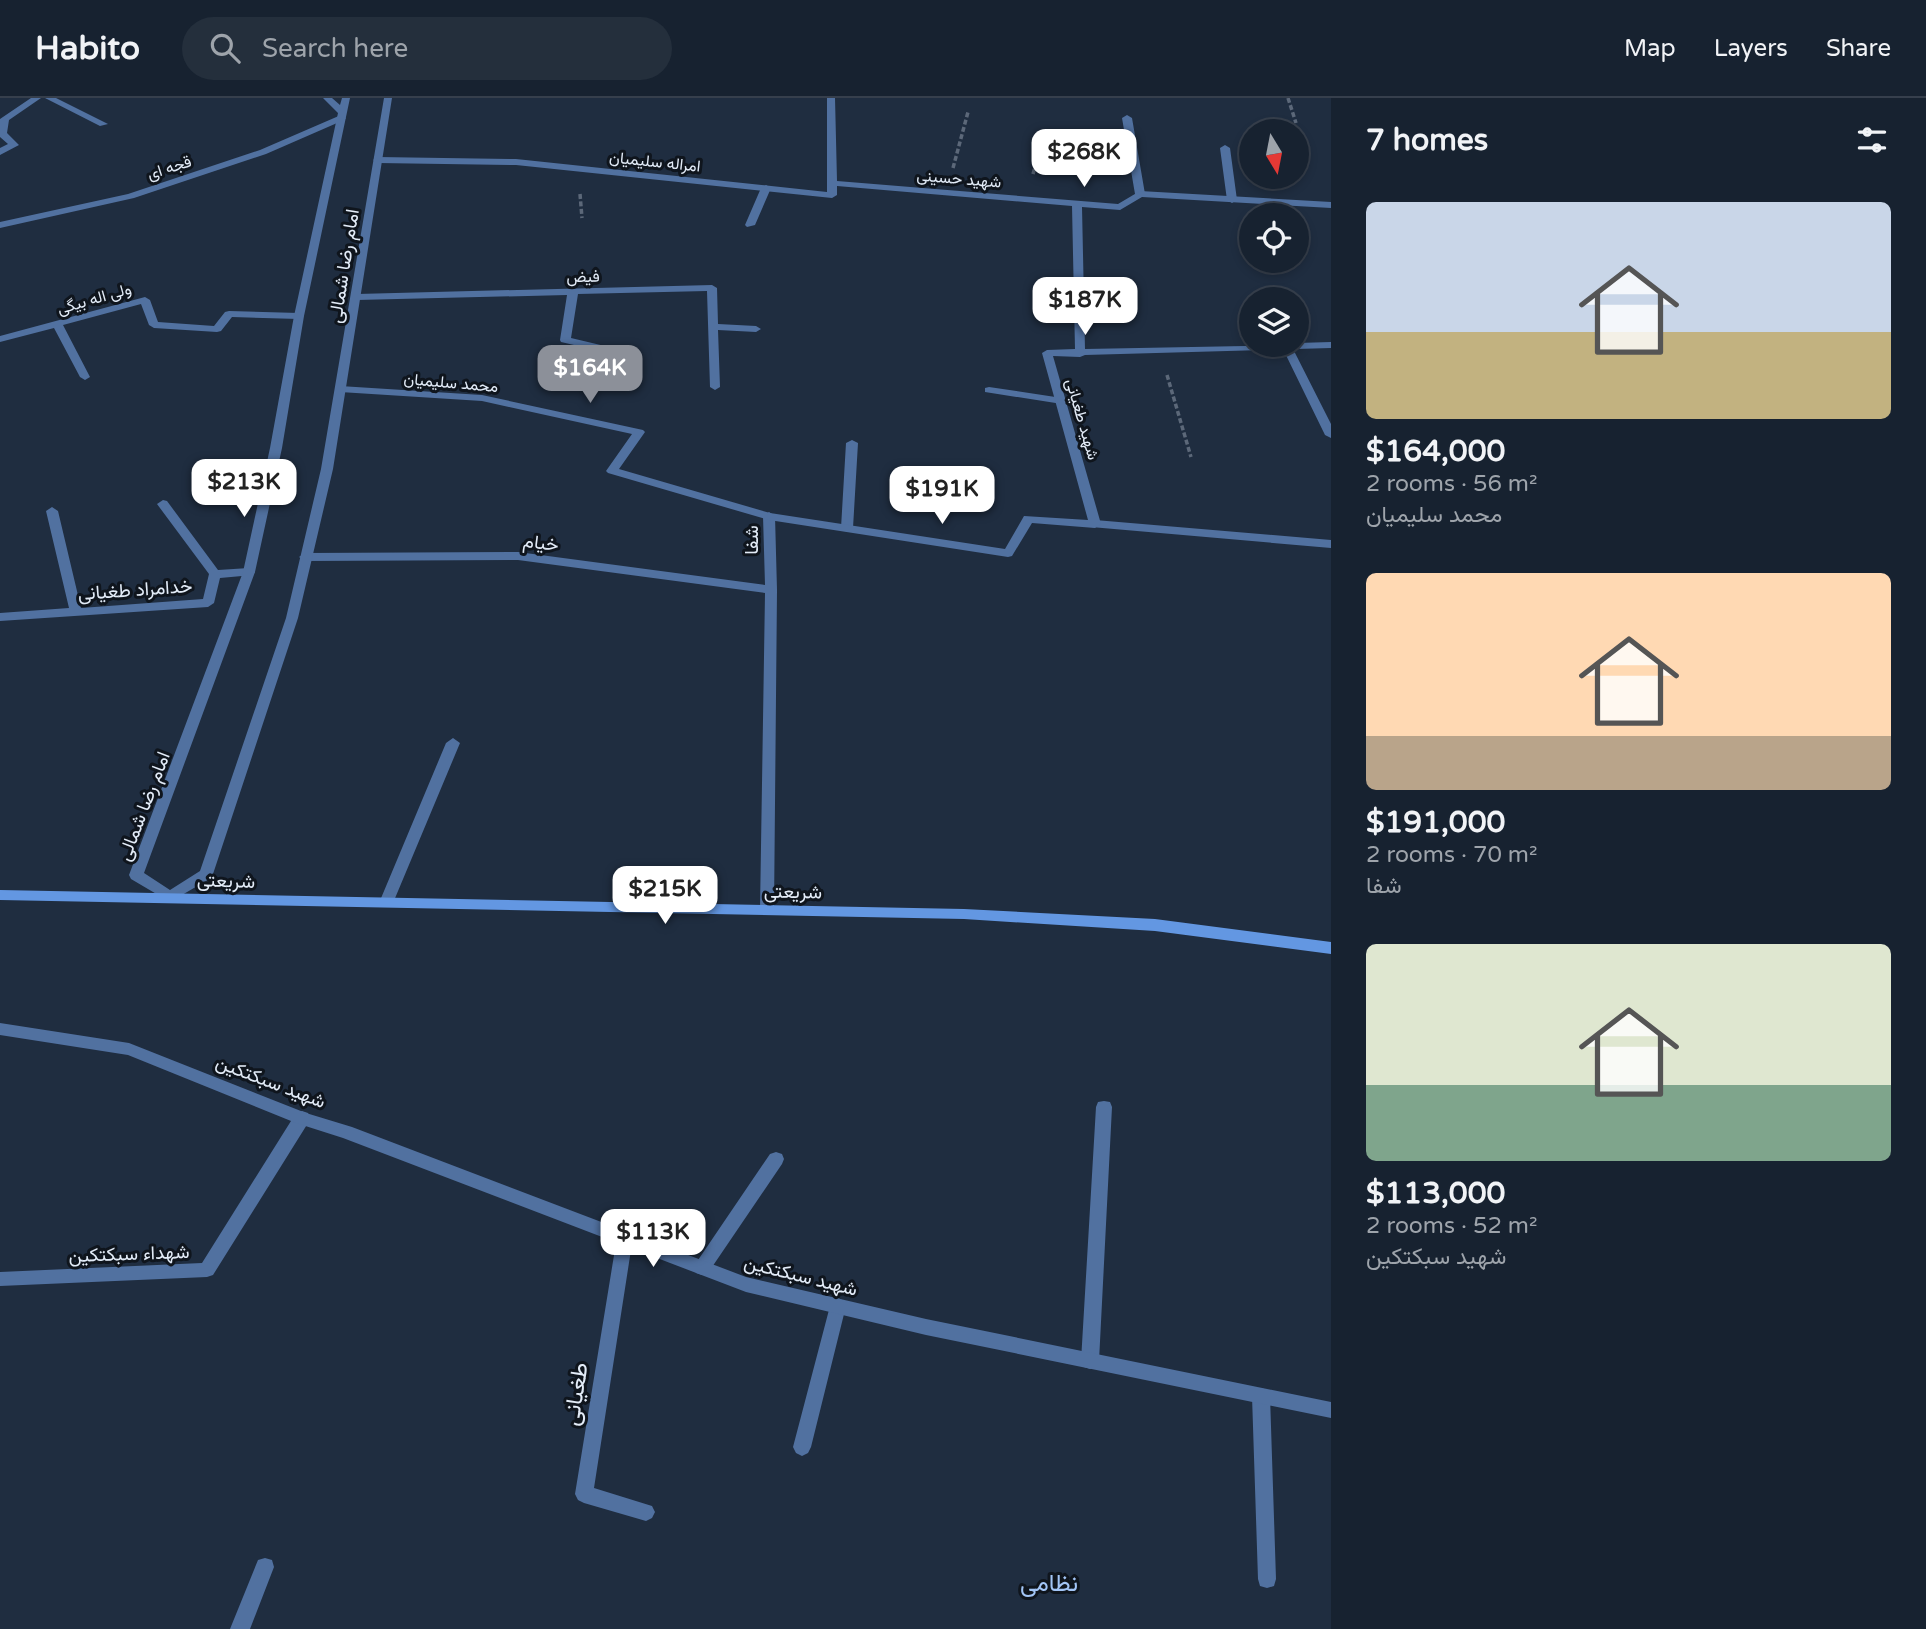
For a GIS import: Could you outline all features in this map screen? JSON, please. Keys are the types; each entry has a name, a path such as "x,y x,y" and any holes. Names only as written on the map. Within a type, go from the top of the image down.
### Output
{"main road":[{"name":"شریعتی","path":"0,895 964,914 1155,925 1331,948"}],"street":[{"path":"0,152 14,145 2,134 2,119 37,98"},
{"path":"49,98 103,124"},
{"path":"327,98 341,115"},
{"name":"امام رضا شمالی","path":"346,98 299,316 276,448 249,572 135,875 170,897 206,874 292,618 327,469 387,104"},
{"path":"387,104 394,98"},
{"path":"831,98 832,183"},
{"name":"قجه ای","path":"0,225 131,196 263,152 341,115"},
{"path":"1127,117 1140,194"},
{"path":"1225,148 1232,200"},
{"name":"امراله سلیمیان","path":"377,160 516,162 831,195 832,183"},
{"name":"شهید حسینی","path":"832,183 1120,207 1140,194 1331,205"},
{"path":"750,225 766,188"},
{"path":"1077,203 1080,354"},
{"name":"فیض","path":"356,297 712,288 715,387"},
{"path":"573,292 565,340 626,354"},
{"name":"ولی اله بیگی","path":"0,339 145,300 154,325 217,329 229,314 299,316"},
{"path":"58,325 85,377"},
{"path":"713,327 756,329"},
{"name":"شهید طغیانی","path":"1309,346 1331,345"},
{"name":"شهید طغیانی","path":"1096,524 1047,353 1239,348"},
{"path":"1292,357 1331,435"},
{"name":"محمد سلیمیان","path":"340,389 482,398 639,432 612,471 769,516"},
{"path":"989,390 1062,401"},
{"path":"847,528 852,443"},
{"path":"163,504 215,574"},
{"path":"52,511 76,612"},
{"name":"شفا","path":"767,910 771,590 769,516 1008,553 1028,519 1096,524"},
{"path":"1096,524 1331,544"},
{"name":"خیام","path":"306,557 518,556 771,590"},
{"name":"خدامراد طغیانی","path":"0,617 208,603 215,574 249,572"},
{"path":"386,903 453,743"},
{"name":"شهید سبکتکین","path":"0,1029 129,1049 302,1118 346,1132 746,1284 926,1328 1331,1410"},
{"path":"1090,1361 1104,1107"},
{"name":"شهداء سبکتکین","path":"0,1279 208,1270 302,1118"},
{"path":"702,1268 776,1159"},
{"name":"طغیانی","path":"625,1237 584,1494 646,1511"},
{"path":"802,1447 838,1306"},
{"path":"1261,1396 1267,1579"},
{"path":"240,1629 265,1567"}],"path":[{"path":"1288,98 1295,119"},
{"path":"947,192 968,112"},
{"path":"1027,199 1045,131"},
{"path":"1159,351 1191,457"}],"district":[{"name":"نظامی","path":"1049,1583"}]}
